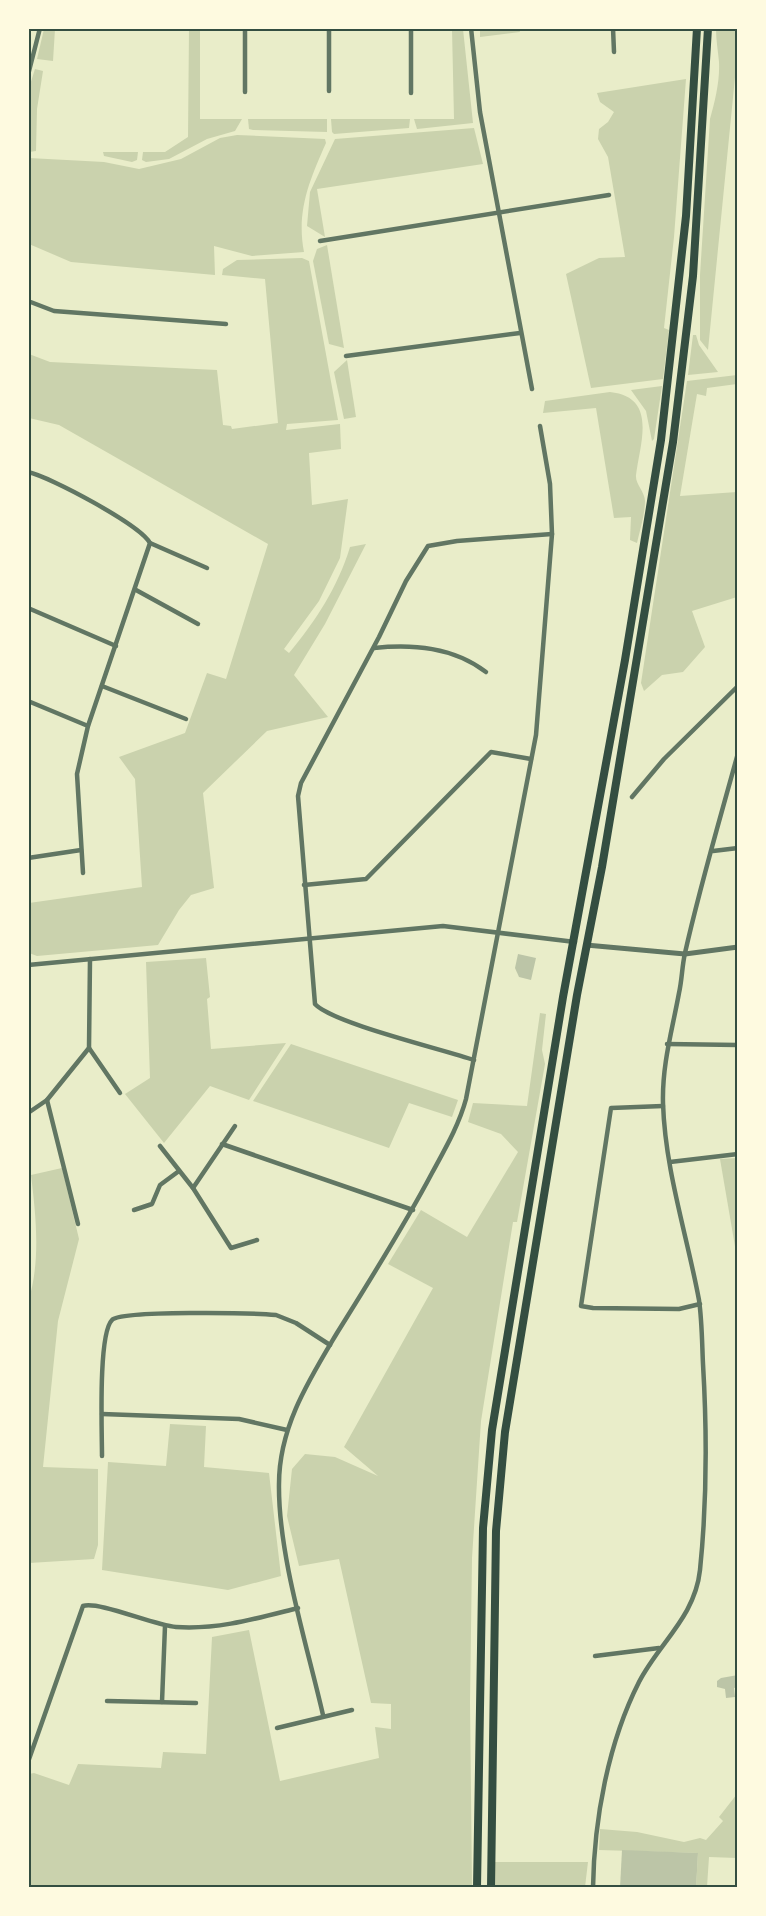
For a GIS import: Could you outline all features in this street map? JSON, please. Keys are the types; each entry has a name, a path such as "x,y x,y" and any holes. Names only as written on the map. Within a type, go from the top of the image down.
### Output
{"highway":[{"path":"477,1887 481,1578 486,1477 495,1405 563,997 642,558 667,395 686,216 697,28"},
{"path":"491,1887 495,1580 500,1478 509,1407 574,1011 662,515 680,391 699,204 708,28"},
{"path":"574,942 586,945"}],"street":[{"path":"28,75 40,28"},
{"path":"245,28 245,92"},
{"path":"329,28 329,91"},
{"path":"411,28 411,93"},
{"path":"471,28 480,112 532,389"},
{"path":"613,28 614,52"},
{"path":"320,241 609,195"},
{"path":"28,301 54,310 226,324"},
{"path":"346,356 520,333"},
{"path":"323,1715 298,1608 280,1509 278,1481 287,1430 305,1387 413,1210 464,1110 531,759 540,699 552,534 550,484 540,426"},
{"path":"28,472 49,479 138,529 150,543 207,568"},
{"path":"474,1060 322,1012 315,1005 298,826 299,790 374,648 406,581 428,546 446,542 552,534"},
{"path":"83,873 77,774 88,726 136,590 150,543"},
{"path":"136,590 198,624"},
{"path":"29,610 116,646"},
{"path":"374,648 410,644 457,655 486,672"},
{"path":"102,686 186,719"},
{"path":"632,797 664,759 738,686"},
{"path":"28,701 88,726"},
{"path":"304,885 366,879 491,752 531,759"},
{"path":"593,1887 597,1833 614,1751 639,1682 659,1648 673,1635 684,1617 700,1573 705,1437 700,1304 670,1162 663,1106 667,1044 680,992 685,954 738,753"},
{"path":"713,851 738,848"},
{"path":"28,858 81,850"},
{"path":"28,965 443,926 574,942"},
{"path":"586,945 685,954 738,947"},
{"path":"90,959 88,1048 120,1093"},
{"path":"667,1044 738,1045"},
{"path":"28,1113 46,1100 88,1048"},
{"path":"46,1100 78,1224"},
{"path":"663,1106 611,1108 581,1306 679,1309 700,1304"},
{"path":"193,1188 235,1126"},
{"path":"222,1144 413,1210"},
{"path":"160,1146 193,1188 231,1248 257,1240"},
{"path":"670,1162 738,1154"},
{"path":"134,1210 152,1204 160,1185 179,1171"},
{"path":"102,1456 104,1342 110,1322 116,1317 146,1314 276,1315 296,1323 330,1345"},
{"path":"102,1414 239,1419 287,1430"},
{"path":"28,1762 83,1606 96,1605 165,1626 211,1628 298,1608"},
{"path":"162,1702 165,1626"},
{"path":"595,1656 659,1648"},
{"path":"107,1701 196,1704"},
{"path":"277,1728 323,1715 352,1710"}],"green space":[{"path":"44,29 55,29 53,61 37,59"},
{"path":"189,29 200,29 200,119 242,119 235,131 207,139 169,159 146,162 142,160 143,152 165,152 188,137"},
{"path":"452,29 463,29 473,123 417,129 414,119 454,119"},
{"path":"480,29 519,29 520,32 480,37"},
{"path":"716,29 737,29 738,47 708,350 700,340 700,275 710,119 719,76"},
{"path":"35,69 43,71 37,109 36,151 29,152 29,88"},
{"path":"686,79 674,237 664,328 669,330 663,379 591,388 566,274 599,258 625,257 608,157 598,139 599,129 608,122 614,112 600,102 597,93"},
{"path":"248,119 327,119 327,132 253,130 249,129"},
{"path":"331,119 410,119 409,128 334,134"},
{"path":"474,128 483,164 317,189 325,237 307,226 310,192 335,139"},
{"path":"237,135 325,139 326,143 310,182 303,209 304,252 252,256 214,246 215,275 71,262 29,244 29,158 104,162 139,169 181,159 220,138"},
{"path":"103,152 138,152 137,160 132,162 104,156"},
{"path":"327,245 344,348 329,344 313,261 317,249"},
{"path":"302,258 309,261 338,420 287,424 286,430 340,424 341,449 309,453 312,505 348,499 340,558 319,601 284,649 289,653 325,603 350,547 366,544 325,624 294,675 328,717 267,731 203,793 214,888 191,895 158,945 37,956 29,953 29,903 142,887 135,779 119,757 185,733 207,673 226,679 268,544 59,425 29,418 29,354 50,362 217,370 223,425 231,426 232,429 278,423 265,279 222,275 223,269 237,260"},
{"path":"693,335 696,335 699,345 718,372 688,375"},
{"path":"347,360 356,417 344,419 334,372"},
{"path":"737,375 737,384 707,388 706,396 697,394 680,496 737,492 737,597 692,611 705,647 683,672 662,675 644,691 641,683 687,381"},
{"path":"662,386 652,441 646,411 631,390"},
{"path":"610,392 625,396 635,403 642,423 636,475 645,498 645,506 637,543 630,540 631,517 614,518 596,408 543,413 545,401"},
{"path":"206,958 210,997 207,999 211,1049 286,1043 249,1100 210,1086 164,1143 125,1094 150,1078 146,962"},
{"path":"540,1013 546,1014 542,1050 545,1064 517,1222 513,1222 481,1421 472,1558 470,1702 472,1887 29,1887 29,1774 34,1773 69,1785 78,1764 161,1768 163,1752 206,1754 212,1637 249,1630 280,1781 379,1758 375,1727 391,1729 391,1704 371,1703 339,1559 299,1566 287,1516 292,1469 305,1454 335,1457 378,1476 344,1447 433,1288 388,1264 421,1210 467,1237 518,1152 501,1134 468,1122 473,1103 527,1106"},
{"path":"291,1044 458,1100 452,1117 409,1103 389,1148 253,1101"},
{"path":"738,1158 737,1258 720,1159"},
{"path":"62,1168 79,1239 58,1321 43,1467 98,1469 98,1545 94,1559 29,1563 28,1302 36,1255 31,1175"},
{"path":"170,1424 206,1426 204,1467 269,1473 281,1576 228,1590 102,1570 108,1462 166,1466"},
{"path":"737,1794 737,1858 709,1857 707,1887 696,1887 698,1853 599,1850 600,1829 637,1832 684,1842 700,1838 706,1840 723,1821 719,1817"},
{"path":"495,1862 588,1862 585,1887 495,1888"}],"building":[{"path":"518,954 536,958 531,980 519,977 515,968"},
{"path":"738,1675 738,1687 734,1688 735,1697 726,1698 725,1689 717,1687 717,1681"},
{"path":"622,1850 698,1853 696,1888 620,1888"}]}
